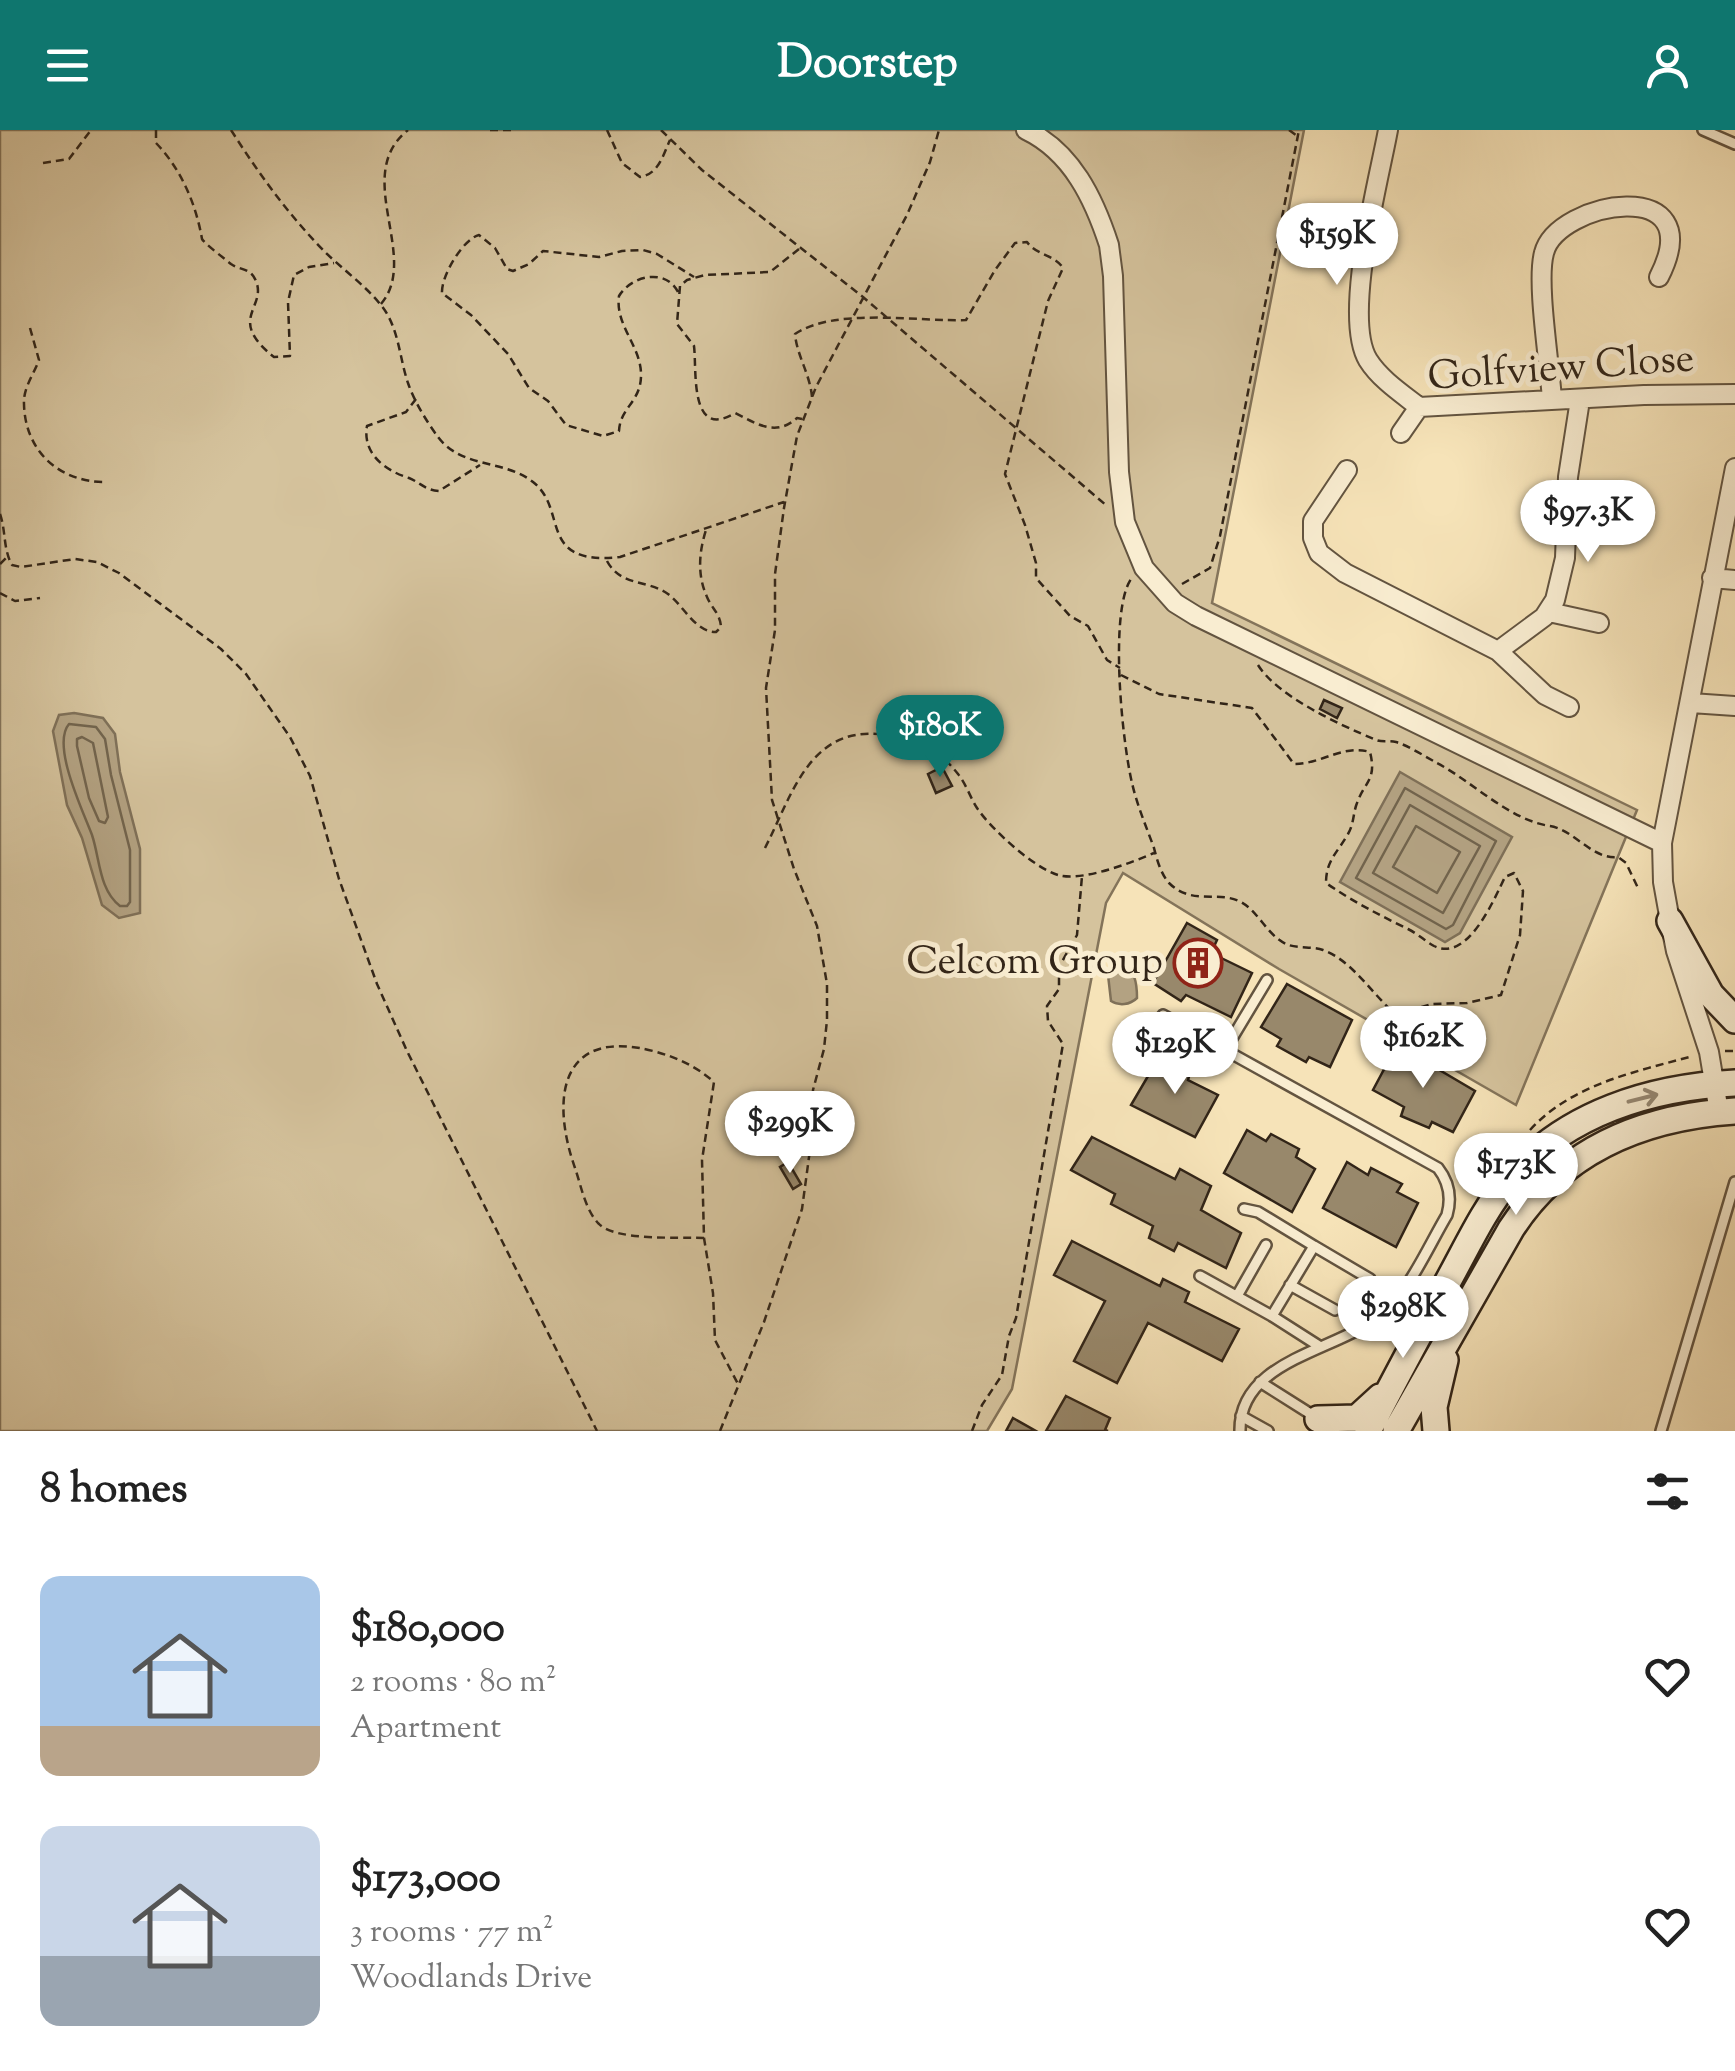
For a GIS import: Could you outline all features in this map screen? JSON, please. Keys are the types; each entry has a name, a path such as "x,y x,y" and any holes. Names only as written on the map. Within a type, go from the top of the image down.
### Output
{"main road":[{"path":"1670,921 1711,995 1735,1020"},
{"path":"1368,1431 1485,1213 1508,1180 1532,1156 1556,1135 1621,1103 1725,1083"},
{"path":"1396,1431 1458,1317 1530,1200 1564,1168 1611,1140 1646,1128 1727,1112"},
{"path":"1436,1431 1434,1407 1440,1373 1458,1317"},
{"path":"1328,1425 1358,1418 1392,1385"}],"street":[{"path":"1026,130 1059,153 1075,172 1100,215 1109,245 1119,472 1125,522 1150,576 1175,603 1196,616 1662,842"},
{"path":"1388,130 1358,315 1362,347 1369,362 1419,407"},
{"path":"1552,400 1542,267 1548,242 1558,231 1596,212 1640,204 1656,212 1669,236 1668,258 1659,277"},
{"name":"Golfview Close","path":"1401,433 1419,407 1735,394"},
{"path":"1498,651 1549,612 1565,558 1568,478 1580,400"},
{"path":"1727,1112 1725,1083 1709,1052 1676,950 1662,842 1735,468"},
{"path":"1347,470 1313,521 1312,538 1319,553 1346,573 1498,651 1545,695 1569,707"},
{"path":"1712,578 1735,580"},
{"path":"1549,612 1599,623"},
{"path":"1691,703 1735,706"}],"lane":[{"path":"1702,130 1735,144"},
{"path":"1226,1050 1267,980"},
{"path":"1163,1015 1438,1168 1448,1183 1447,1215 1396,1300 1377,1318 1319,1346 1260,1382 1240,1416 1240,1431"},
{"path":"1661,1431 1735,1182"},
{"path":"1244,1209 1258,1212 1370,1279"},
{"path":"1236,1296 1266,1245"},
{"path":"1272,1316 1314,1246"},
{"path":"1200,1276 1319,1346"},
{"path":"1290,1285 1335,1310"},
{"path":"1260,1382 1328,1425"},
{"path":"1240,1416 1268,1431"}],"path":[{"path":"43,162 70,158 91,130"},
{"path":"156,130 156,144 168,155 196,207 202,239 230,264 247,269 256,282 250,324 256,340 274,357 290,356 288,302 294,276 309,267 336,262"},
{"path":"232,130 280,204 381,304 402,352 408,384 439,439 463,458 536,483 563,544 584,556 606,558 645,551 785,501"},
{"path":"381,304 390,294 393,278 386,168 390,147 408,130"},
{"path":"490,130 512,130"},
{"path":"607,130 622,163 640,177 658,166 670,139"},
{"path":"662,130 702,170 862,297 1125,522"},
{"path":"720,1431 802,1209 812,1135 813,1090 827,1020 827,984 817,926 772,800 766,688 775,630 775,574 785,501 798,436 812,398 907,215 939,130"},
{"path":"1289,130 1298,136"},
{"path":"812,398 810,378 796,350 795,334 823,321 966,320 1007,251 1021,240 1059,261 1063,268 1048,300 1005,474 1036,563 1036,578 1070,616 1088,626 1107,660 1121,672 1159,694 1252,708 1294,764 1309,764 1358,748 1370,752 1374,766 1369,785 1358,798 1348,836 1326,868 1326,883 1375,914 1422,936 1436,948 1454,948 1479,928 1505,876 1514,873 1523,891 1522,921 1501,995 1392,1011 1337,958 1323,950 1286,944 1263,926 1244,903 1227,898 1210,900 1167,881 1137,802 1127,759 1121,672 1118,614 1122,594 1129,580 1150,576 1178,586 1210,568 1234,469 1299,130"},
{"path":"678,292 674,284 661,276 652,276 630,284 620,296 621,320 639,361 640,387 638,398 622,417 619,432 603,436 566,425 553,406 528,388 508,354 471,315 442,293 442,285 472,236 480,236 495,248 507,270 528,264 543,251 600,258 632,249 656,254 694,277"},
{"path":"800,248 770,272 694,277 680,286 677,324 694,346 694,385 706,414 722,420 735,413 775,429 786,428 797,418 804,419"},
{"path":"30,328 39,360 24,403 37,451 58,468 105,482"},
{"path":"416,399 406,412 367,426 366,439 378,462 398,477 408,478 422,488 439,490 481,464"},
{"path":"0,514 6,529 7,557 12,565 75,559 97,562 120,573 222,650 246,674 290,737 310,776 338,879 377,984 596,1431"},
{"path":"606,558 619,576 666,592 702,628 716,632 721,628 721,620 704,593 698,557 706,528"},
{"path":"0,564 7,557"},
{"path":"0,593 15,601 40,598"},
{"path":"1250,656 1272,682 1312,708 1378,742 1392,740 1441,764 1535,824 1560,829 1607,858 1618,857 1638,888"},
{"path":"765,848 818,752 845,736 885,734 927,744 958,773 991,825 1040,868 1075,879 1155,852"},
{"path":"972,1431 982,1405 1002,1375 1016,1318 1063,1044 1048,1021 1048,1006 1059,989 1059,967 1076,935 1082,876"},
{"path":"704,1238 620,1233 600,1225 583,1194 568,1148 566,1084 572,1067 583,1055 598,1046 638,1047 686,1062 714,1082 702,1160 704,1238 714,1294 715,1340 739,1386"}],"shaded area":[{"path":"0,130 1304,130 1212,603 1637,810 1516,1105 1279,969 1123,873 1106,903 1012,1389 987,1431 0,1431"}],"water":[{"path":"74,713 103,718 115,734 120,772 140,849 140,913 119,918 102,905 82,838 67,805 53,731 59,715"},
{"path":"1400,772 1512,837 1460,933 1445,942 1340,882"},
{"path":"1114,962 1126,965 1134,977 1137,998 1131,1002 1111,1001 1108,975"}],"building":[{"path":"1324,700 1342,708 1337,718 1320,709"},
{"path":"942,767 952,786 936,793 928,774"},
{"name":"Celcom Group","path":"1187,923 1217,940 1211,953 1252,973 1231,1017 1186,995 1181,1001 1153,983"},
{"path":"1287,984 1352,1020 1330,1067 1309,1057 1306,1062 1277,1046 1281,1039 1261,1027"},
{"path":"1397,1045 1475,1091 1453,1132 1432,1122 1429,1128 1401,1116 1404,1107 1373,1090"},
{"path":"1161,1054 1191,1070 1188,1080 1218,1095 1195,1137 1131,1105"},
{"path":"1247,1130 1266,1141 1271,1134 1299,1149 1296,1157 1315,1169 1292,1212 1224,1173"},
{"path":"1092,1137 1175,1179 1180,1169 1211,1186 1201,1210 1241,1233 1226,1268 1178,1243 1174,1251 1149,1238 1153,1226 1111,1204 1115,1194 1071,1170"},
{"path":"788,1162 801,1184 793,1189 780,1167"},
{"path":"1347,1162 1368,1175 1371,1168 1402,1184 1397,1192 1418,1203 1396,1247 1323,1208"},
{"path":"1072,1241 1160,1286 1163,1279 1189,1292 1185,1302 1239,1329 1222,1361 1148,1323 1117,1383 1074,1361 1105,1301 1054,1275"},
{"path":"1066,1396 1110,1418 1105,1430 1108,1431 1046,1431"},
{"path":"1013,1418 1036,1431 1006,1431"}],"place":[{"name":"Celcom Group","path":"1198,963"}]}
